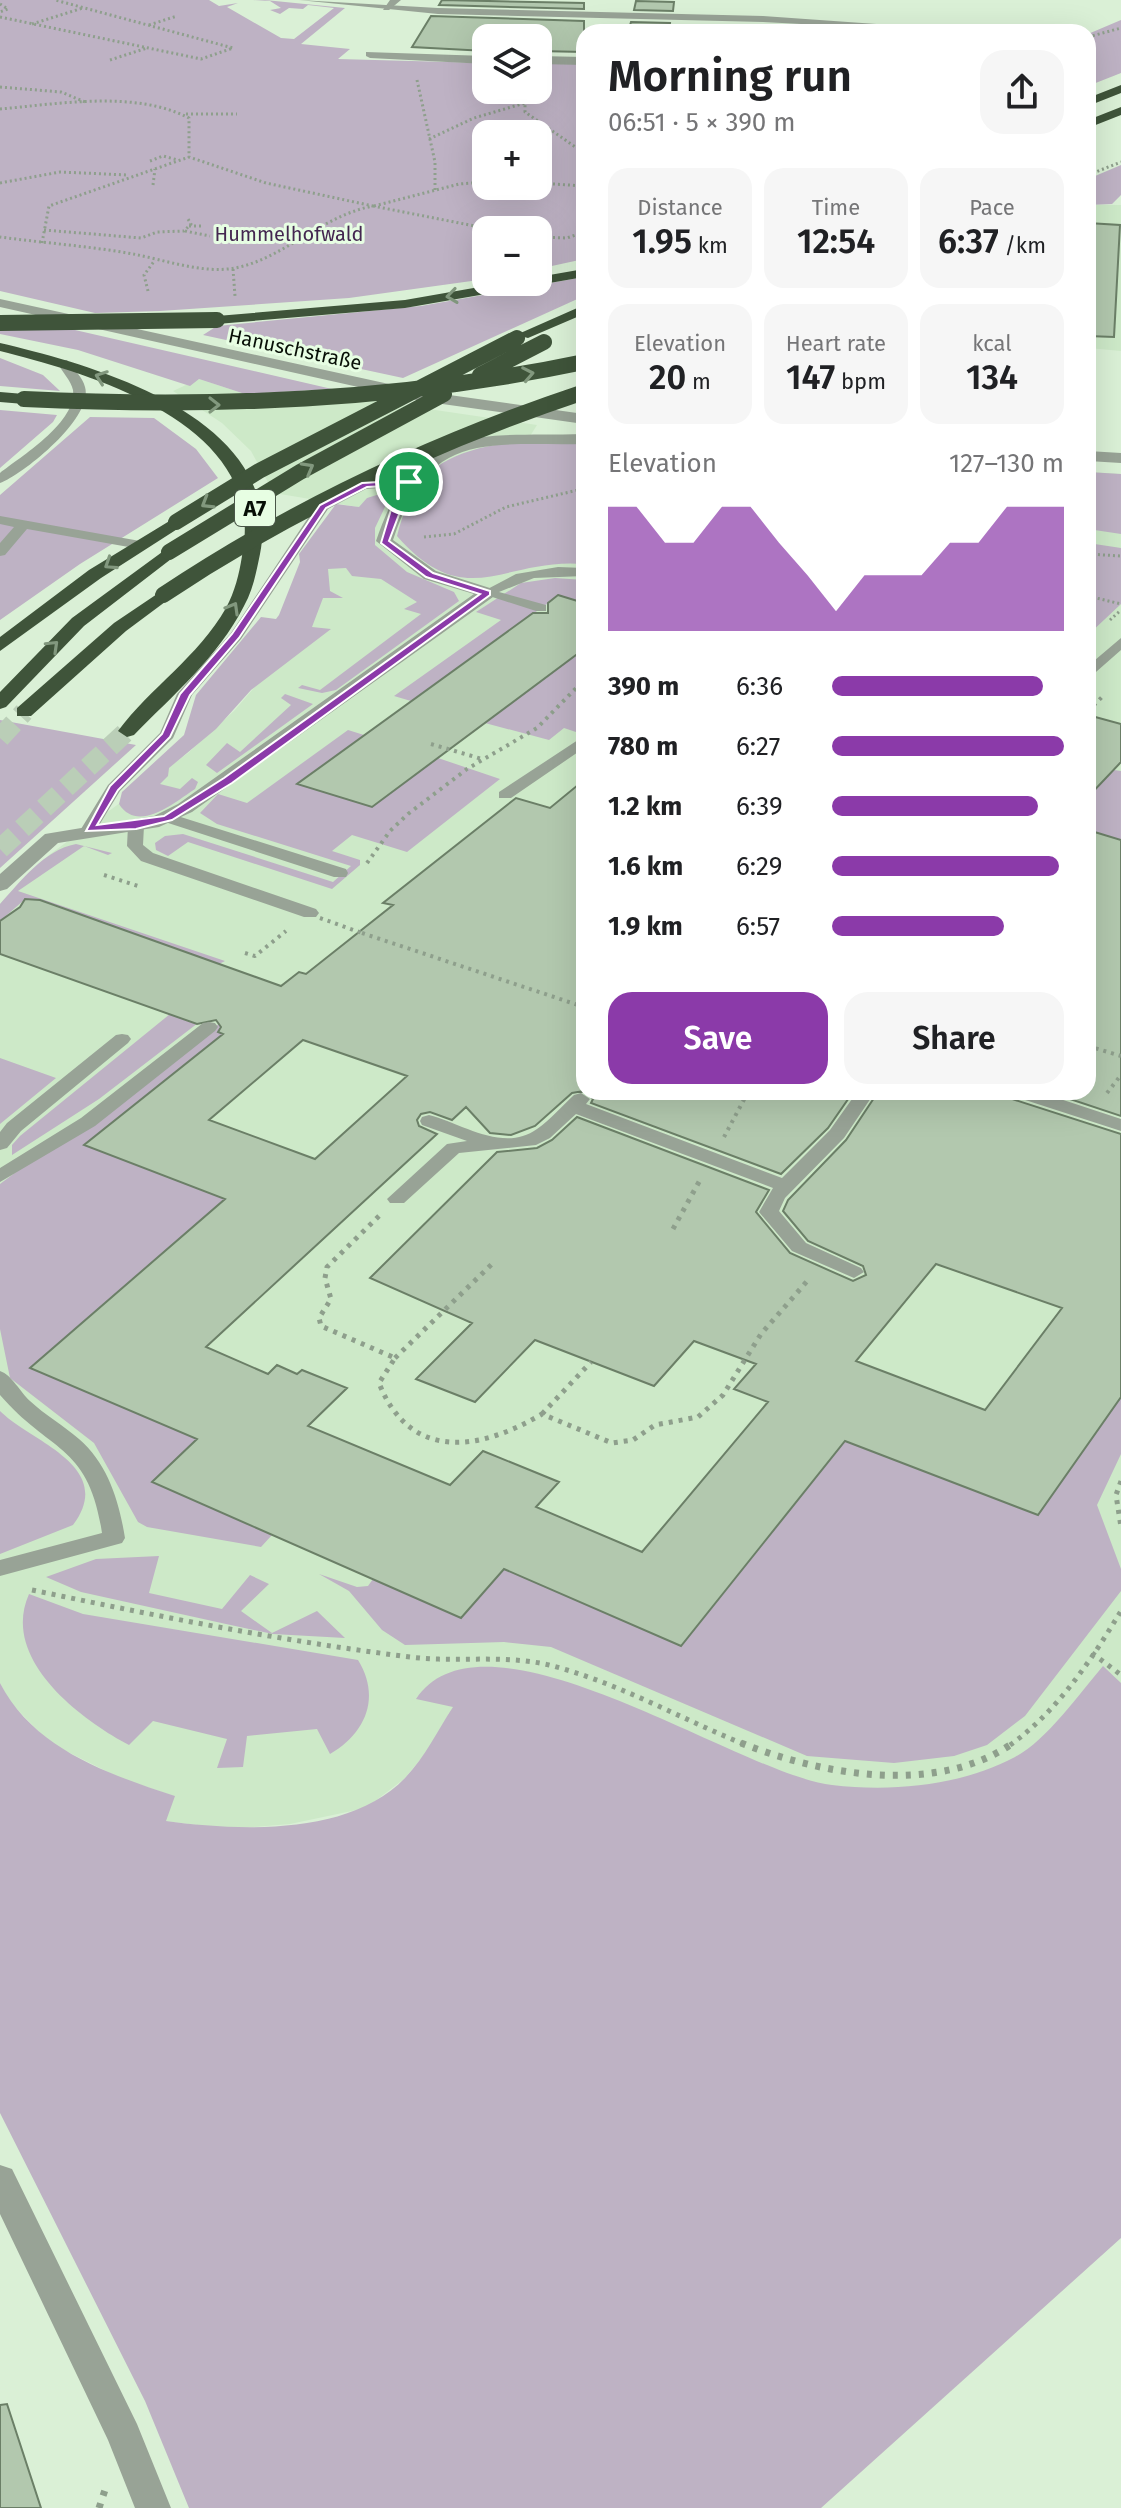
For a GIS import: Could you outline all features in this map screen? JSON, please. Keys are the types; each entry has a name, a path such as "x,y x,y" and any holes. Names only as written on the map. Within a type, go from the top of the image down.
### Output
{"highway":[{"path":"1096,99 1121,89"},
{"path":"1096,121 1121,111"},
{"path":"0,323 217,320 405,304 576,274"},
{"path":"0,646 95,574 259,471 523,335 576,312"},
{"path":"0,703 78,622 169,552 300,472 544,342 576,328"},
{"name":"A7","path":"0,347 63,363 133,389 174,410 194,425 242,474 257,513 255,555 245,587 230,615 210,643 127,731"},
{"path":"0,397 151,405 307,402 439,389 576,363"},
{"path":"24,712 120,627 236,546 346,484 452,437 576,395"}],"street":[{"path":"305,0 597,16 823,23"},
{"path":"597,16 604,0"},
{"path":"370,54 472,59"},
{"path":"552,60 576,61"},
{"name":"Hanuschstraße","path":"0,303 406,393 576,418"},
{"path":"487,593 430,575 384,541 397,503 409,482 426,464 474,444 505,439 576,439"},
{"path":"1096,456 1121,458"},
{"path":"0,885 52,838 89,829 136,826 168,818 228,781 487,593"},
{"path":"0,2179 124,2436 153,2508"}],"lane":[{"path":"0,479 55,435 76,412 79,387 63,363"},
{"path":"89,829 114,788 167,735 185,694 236,636 323,506 365,485 409,482"},
{"path":"0,520 140,545"},
{"path":"0,552 24,524"},
{"path":"487,593 520,577 544,572 576,572"},
{"path":"487,593 541,608"},
{"path":"1096,666 1121,642"},
{"path":"505,795 576,746"},
{"path":"168,818 340,873"},
{"path":"136,826 135,846 147,857 315,916"},
{"path":"0,1176 88,1122 209,1027"},
{"path":"0,1144 14,1127 122,1039"},
{"path":"854,1272 799,1247 773,1221 769,1212 770,1203 837,1134 860,1100"},
{"path":"1044,1100 1121,1125"},
{"path":"397,1199 454,1148 529,1141 543,1134 577,1103 785,1186"},
{"path":"429,1121 488,1143"},
{"path":"0,1378 18,1403 81,1453 97,1476 110,1509 114,1538 0,1568"}],"path":[{"path":"0,14 31,24 201,59 233,48 55,0"},
{"path":"65,3 74,0"},
{"path":"0,4 8,9 0,14"},
{"path":"31,24 84,8"},
{"path":"148,25 177,16"},
{"path":"1096,35 1121,28"},
{"path":"110,60 148,48"},
{"path":"424,79 415,83 435,162 435,190"},
{"path":"0,87 61,92 90,104"},
{"path":"0,109 121,104 185,115 237,114"},
{"path":"429,139 474,118 522,104"},
{"path":"525,104 523,109 529,116 576,148"},
{"path":"185,115 189,118 189,157"},
{"path":"150,161 163,156 179,160"},
{"path":"42,243 49,206 189,157 266,183 472,225"},
{"path":"1096,172 1121,162"},
{"path":"153,185 155,169"},
{"path":"0,183 14,185 49,173 82,170 87,173 132,175"},
{"path":"0,237 182,265 233,269 252,263 346,211 472,184"},
{"path":"552,184 576,185"},
{"path":"184,231 191,224 188,219"},
{"path":"188,226 202,226"},
{"path":"44,230 70,231 85,236 141,238 157,232 184,231 210,236"},
{"path":"552,237 576,235"},
{"path":"150,290 144,275 155,259"},
{"path":"384,541 454,534 506,507 576,490"},
{"path":"1096,554 1121,556"},
{"path":"1096,598 1121,604"},
{"path":"362,868 408,814 482,759 537,728 576,688"},
{"path":"431,744 482,759"},
{"path":"315,916 576,1004"},
{"path":"1096,1048 1121,1056"},
{"path":"1098,1103 1121,1075"},
{"path":"395,1358 321,1326 319,1318 331,1299 325,1278 327,1267 397,1199"},
{"path":"542,1414 612,1443 633,1440 655,1425 698,1417 723,1395 761,1334 826,1261"},
{"path":"492,1264 395,1358 379,1383 383,1403 395,1419 416,1432 446,1441 483,1441 509,1435 542,1414 591,1362"},
{"path":"1121,1481 1116,1495 1121,1527"},
{"path":"26,1588 166,1620 388,1653 410,1659 437,1661 489,1657 549,1665 582,1674 778,1756 815,1768 888,1776 959,1768 1006,1749 1030,1729 1092,1653 1121,1611"},
{"path":"1092,1653 1121,1675"}],"shaded area":[{"path":"1096,205 1121,205 1121,351 1096,349"},
{"path":"199,379 245,394 332,389 381,402 537,425 527,441 576,443 576,1100 1096,1100 1096,472 1121,474 1121,1995 449,1713 435,1742 404,1779 366,1808 290,1824 230,1829 165,1821 174,1796 120,1778 50,1743 10,1702 0,1683 0,904 49,855 188,753 234,711 292,644 358,507 274,493 251,451 222,423 173,391"}],"green space":[{"name":"Hummelhofwald","path":"0,0 209,0 219,6 238,3 227,7 281,38 294,39 334,8 308,5 303,9 289,8 280,14 270,10 281,8 270,1 253,0 265,0 345,8 301,44 350,49 338,59 472,63 472,104 552,104 552,64 576,64 576,261 552,266 552,216 472,216 472,281 349,298 95,313 0,291"},
{"path":"1121,20 1121,73 1096,83 1096,31"},
{"path":"1121,165 1121,195 1112,204 1096,205 1096,176"},
{"path":"576,278 576,300 403,378 203,335 217,326 421,306 477,296 552,296 552,283"},
{"path":"0,330 75,330 332,389 245,394 199,379 190,386 78,350 0,334"},
{"path":"0,358 43,375 60,391 0,386"},
{"path":"0,410 57,415 53,422 0,468"},
{"path":"90,417 154,418 196,449 218,478 80,564 0,620 0,495"},
{"path":"506,443 576,443 576,564 556,564 465,578 444,573 422,560 397,536 412,496 422,481 448,460"},
{"path":"1096,472 1121,474 1121,534 1096,530"},
{"path":"393,490 375,528 375,545 407,572 454,592 459,601 336,690 322,693 298,688 302,685 320,690 421,614 404,609 417,602 381,579 352,576 346,568 328,569 330,591 343,598 323,598 312,627 331,629 251,690 216,729 169,768 168,776 160,784 180,789 192,778 198,782 195,789 157,813 136,816 127,813 119,804 122,792 184,735 196,695 261,617 276,619 279,615 300,562 299,554 336,504 359,507 367,498"},
{"path":"1096,544 1121,548 1121,604 1096,627"},
{"path":"555,578 576,579 576,601 558,596 411,701 394,696 501,620 476,612 521,583"},
{"path":"576,655 576,732 564,728 549,740 485,723"},
{"path":"285,694 313,704 217,773 206,765 227,743 240,752 291,705 281,698"},
{"path":"0,720 136,745 0,868"},
{"path":"348,730 364,735 298,784 372,807 438,758 500,779 407,852 352,835 332,851 360,860 360,865 332,889 188,842 168,856 156,850 155,843 165,836 183,834 333,882 351,866 217,824 200,813 218,794 247,803"},
{"path":"1114,770 1121,771 1121,840 1096,832 1096,789"},
{"path":"76,844 84,846 18,891 225,961 219,964 40,900 23,901 0,921 0,904 25,876 54,853"},
{"path":"84,846 112,853 108,855"},
{"path":"237,1009 249,1013 85,1144 225,1199 31,1368 197,1439 152,1482 272,1535 261,1547 147,1527 138,1522 94,1443 10,1378 0,1329 0,1184 32,1160 100,1121"},
{"path":"170,1014 198,1023 99,1099 12,1155 12,1145 20,1136"},
{"path":"0,1058 56,1078 0,1124"},
{"path":"1121,1397 1121,1454 1097,1505 1121,1569 1121,1591 1025,1716 987,1745 954,1756 894,1763 807,1756 551,1647 504,1642 405,1645 382,1630 349,1591 319,1574 357,1587 368,1586 373,1579 504,1569 681,1645 845,1441 1038,1515"},
{"path":"0,1411 65,1458 77,1471 85,1487 84,1504 73,1525 0,1554"},
{"path":"159,1556 149,1593 222,1609 250,1575 269,1584 241,1611 272,1633 317,1611 345,1638 273,1634 81,1592 46,1577 96,1559"},
{"path":"29,1594 83,1614 358,1660 368,1687 366,1713 353,1736 330,1754 317,1729 247,1736 243,1767 217,1768 227,1739 153,1721 129,1745 68,1703 35,1663 26,1641 23,1618"},
{"path":"1103,1666 1121,1683 1121,2238 821,2508 189,2508 145,2401 0,2113 0,1683 32,1725 53,1742 99,1768 175,1796 166,1821 259,1827 324,1820 355,1811 382,1797 412,1770 453,1707 416,1699 450,1672 497,1667 554,1678 615,1699 791,1774 832,1785 878,1788 926,1784 972,1775 1015,1757 1050,1729"}],"building":[{"path":"442,0 584,3 584,9 439,5"},
{"path":"636,1 674,2 673,11 634,10"},
{"path":"431,16 584,21 584,24 576,24 576,52 552,51 552,24 472,24 472,50 412,47"},
{"path":"631,22 670,23 670,24"},
{"path":"1096,224 1120,225 1114,337 1096,336"},
{"path":"558,595 576,601 576,655 372,807 297,784 533,613 548,613 548,603"},
{"path":"1096,717 1121,724 1121,762 1096,789"},
{"path":"576,787 576,1092 535,1126 511,1135 490,1133 466,1107 452,1120 430,1112 421,1114 417,1120 419,1126 437,1134 206,1347 268,1374 277,1365 297,1374 302,1370 347,1388 308,1426 450,1485 483,1451 559,1482 536,1507 642,1552 768,1402 734,1389 756,1364 694,1341 654,1386 535,1340 475,1402 416,1379 472,1323 370,1278 497,1152 537,1148 552,1140 577,1117 769,1190 756,1212 790,1253 853,1281 866,1275 863,1266 808,1241 783,1211 788,1200 846,1140 873,1100 1015,1100 1121,1134 1121,1397 1038,1515 845,1441 681,1646 504,1569 461,1618 152,1482 197,1439 30,1368 225,1199 84,1145 223,1034 218,1032 221,1027 216,1020 197,1024 0,954 0,921 20,907 25,899 40,900 281,986 299,972 306,974 393,905 383,903 516,798 550,808","holes":["303,1040 407,1076 315,1159 209,1120","936,1264 1062,1308 985,1410 856,1361"]},
{"path":"1096,832 1121,840 1121,1116 1073,1100 1096,1100"},
{"path":"592,1100 847,1100 828,1128 781,1174 591,1103"},
{"path":"7,2404 41,2508 0,2508 0,2405"}],"tunnel":[{"path":"0,738 24,712"},
{"path":"0,849 127,731"}],"route":[{"path":"409,482 397,503 384,541 430,575 487,593 228,781 168,818 136,826 89,829 103,801 167,735 185,694 236,636 323,506 333,498 365,485 409,482"}]}
